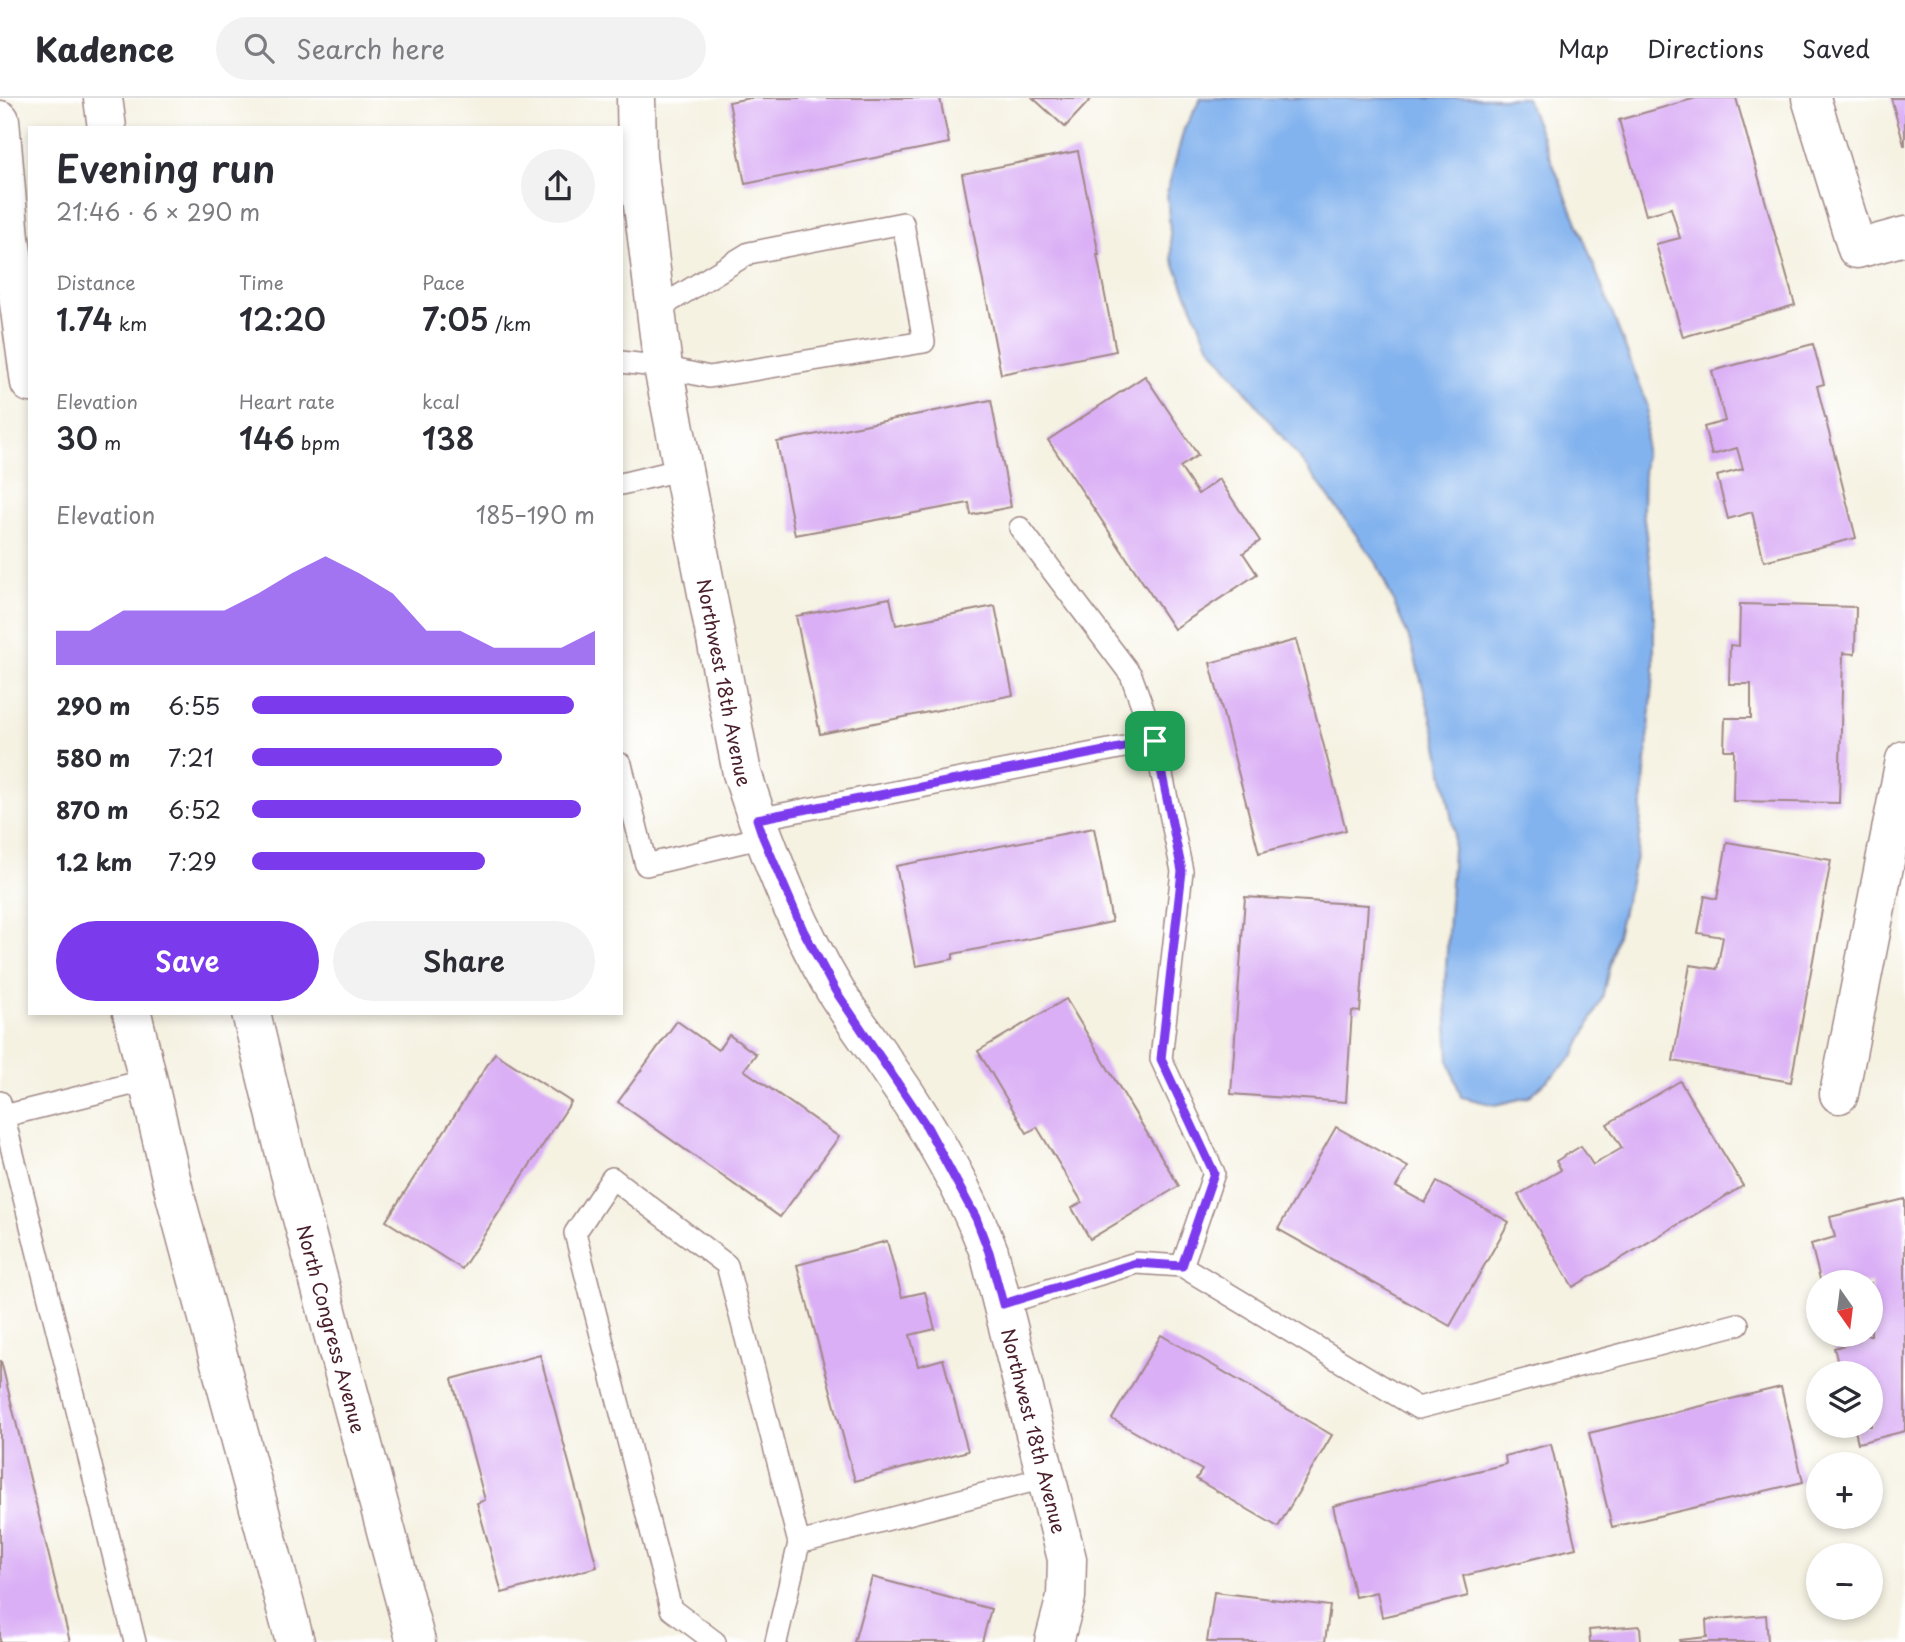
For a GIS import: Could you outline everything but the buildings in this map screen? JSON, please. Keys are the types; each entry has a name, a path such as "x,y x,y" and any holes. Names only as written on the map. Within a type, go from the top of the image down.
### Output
{"street":[{"path":"103,98 107,126"},
{"name":"Northwest 18th Avenue","path":"636,98 629,158 632,208 656,310 663,367 742,773 760,828 803,930 835,990 927,1127 976,1218 989,1252 1067,1559 1062,1640"},
{"path":"1811,98 1857,249 1905,236"},
{"path":"0,120 28,366"},
{"path":"1839,1094 1905,760"},
{"path":"132,1015 175,1195 295,1642"},
{"name":"North Congress Avenue","path":"251,1015 288,1166 416,1642"}],"lane":[{"path":"623,362 709,377 924,342 903,223 748,253 656,310"},
{"path":"623,376 663,367"},
{"path":"623,484 683,469"},
{"path":"1020,528 1131,675 1155,741 1182,871 1161,1059 1214,1173 1182,1266"},
{"path":"623,772 646,865 760,828 1155,741"},
{"path":"135,1642 1,1112 148,1080"},
{"path":"715,1642 671,1609 575,1233 612,1178 727,1265 799,1543 776,1642"},
{"path":"1003,1304 1136,1263 1182,1266 1418,1408 1738,1324"},
{"path":"799,1543 1047,1477"}],"water":[{"path":"1201,98 1526,98 1648,407 1643,512 1654,595 1654,674 1638,849 1602,998 1574,1056 1529,1097 1495,1105 1461,1097 1449,1061 1445,984 1454,831 1437,740 1411,643 1377,564 1315,478 1207,342 1172,258 1167,192 1184,129"}],"route":[{"path":"1155,741 1182,871 1161,1059 1214,1173 1182,1266 1136,1263 1003,1304 989,1252 976,1218 927,1127 835,990 803,930 757,819 1155,741"}]}
